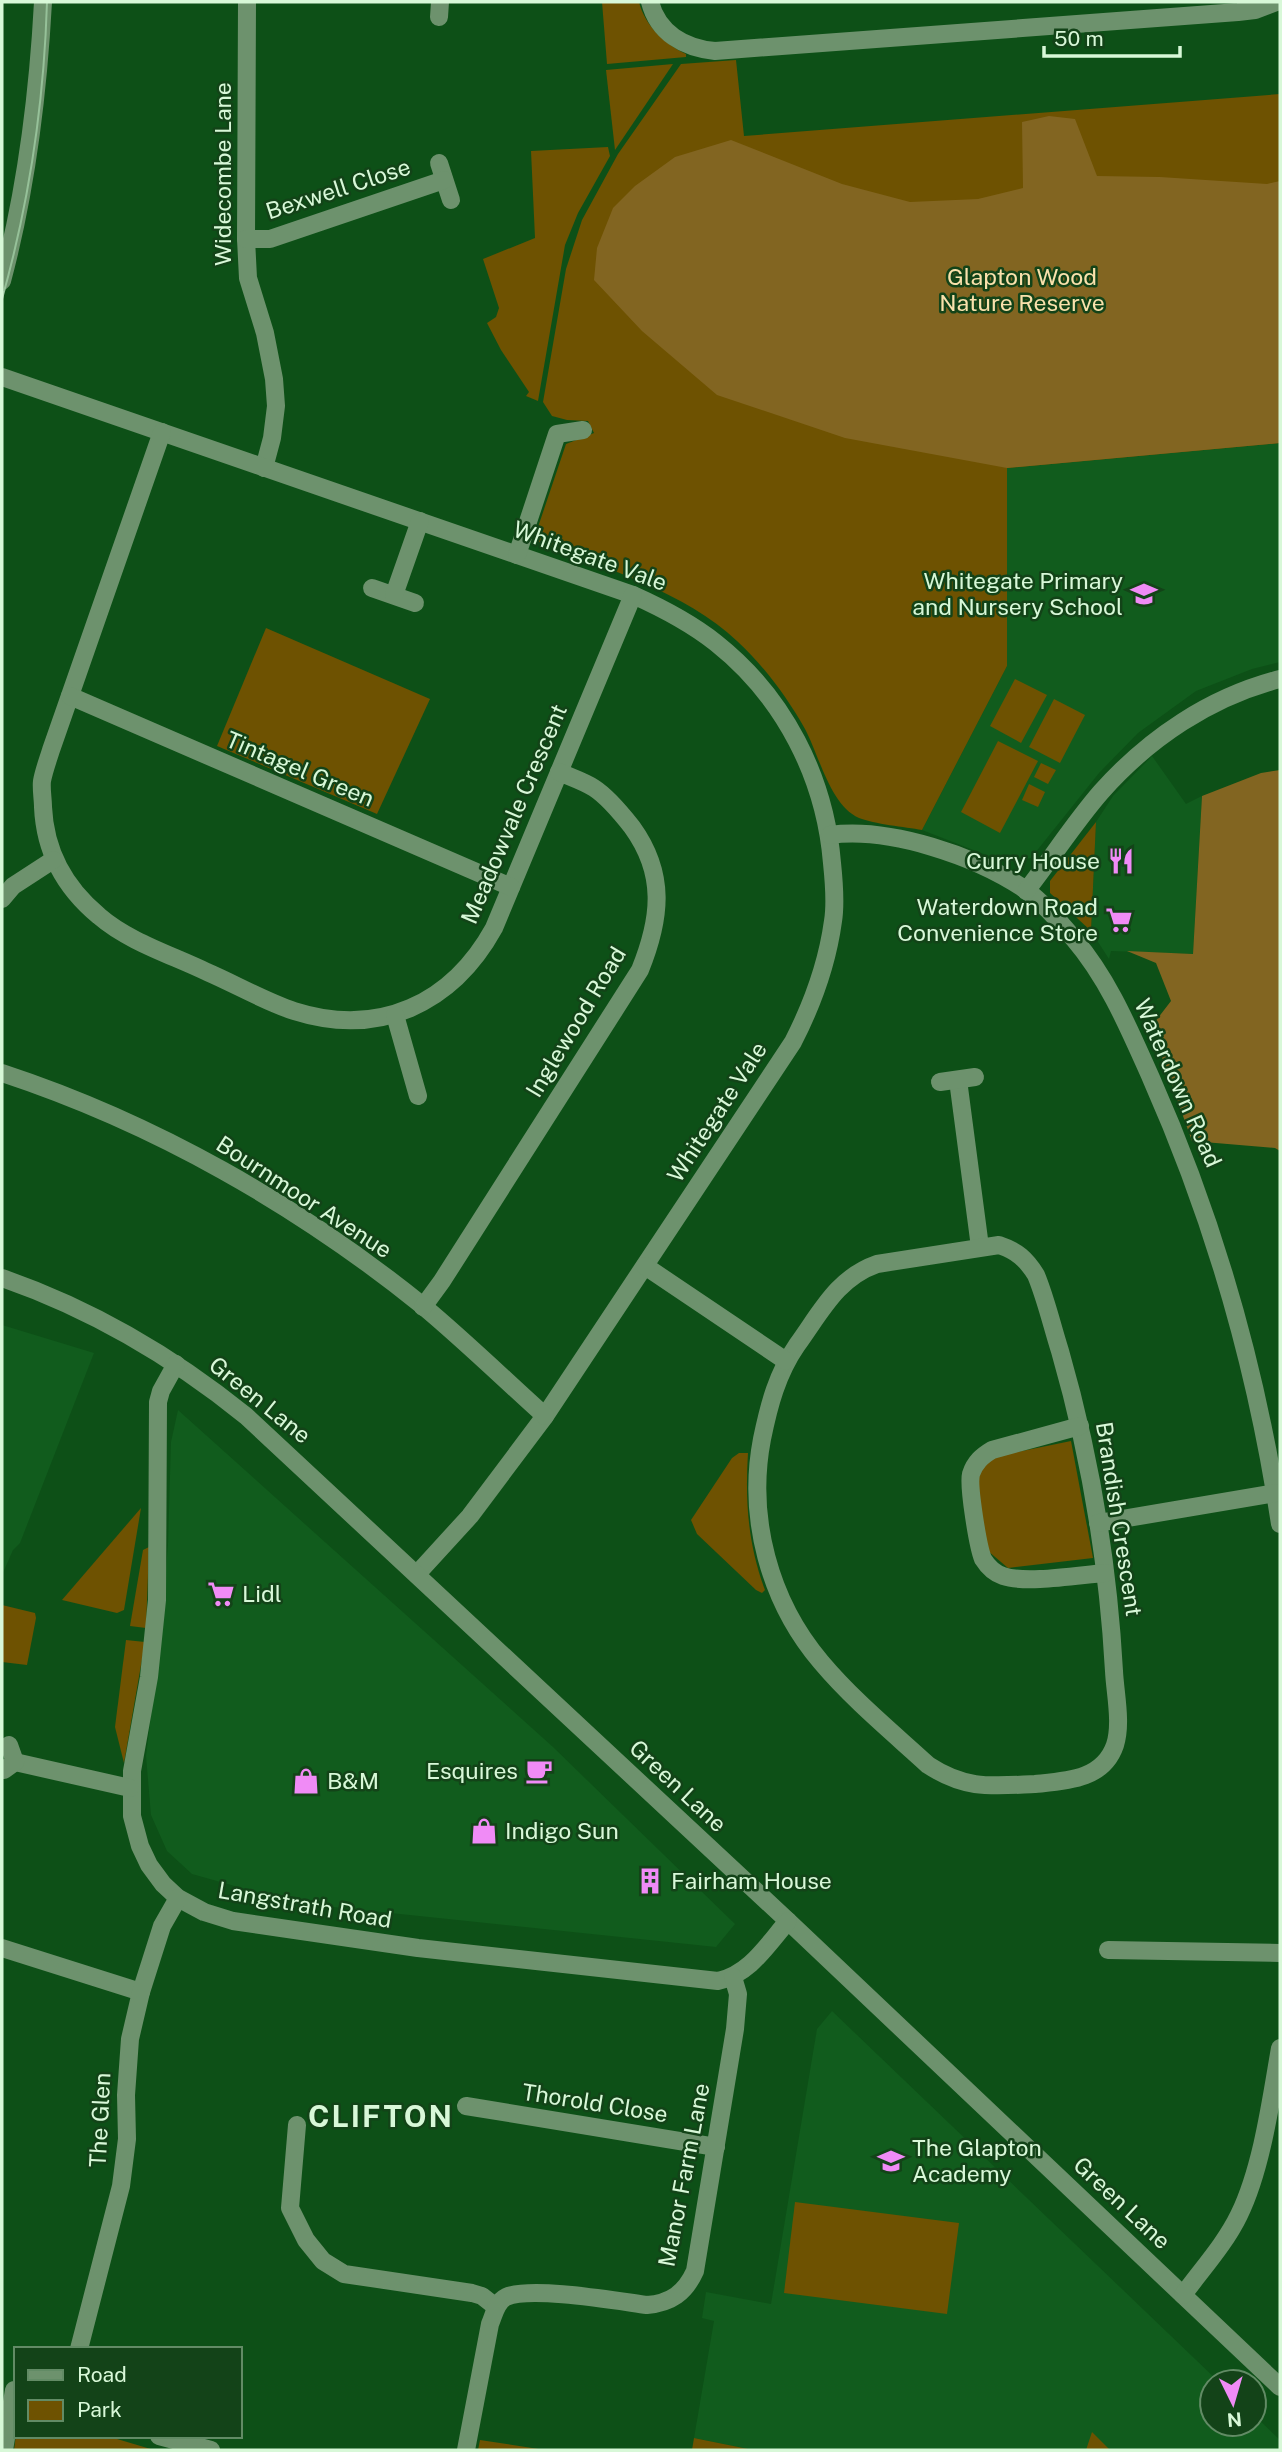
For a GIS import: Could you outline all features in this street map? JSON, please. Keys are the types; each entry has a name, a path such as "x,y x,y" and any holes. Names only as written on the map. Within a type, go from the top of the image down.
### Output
{"street":[{"path":"2,281 27,153 43,2"},
{"name":"Widecombe Lane","path":"247,2 248,278 265,333 276,406 272,438 264,468"},
{"path":"650,2 659,24 670,34 685,44 715,51 1238,12 1255,10 1276,2"},
{"name":"Bexwell Close","path":"246,239 270,239 441,171 451,200"},
{"name":"Whitegate Vale","path":"2,377 633,595 693,626 717,643 760,684 795,735 819,791 830,835 834,918 827,956 811,1006 793,1042 545,1416 478,1506 417,1574"},
{"path":"517,555 557,434 583,430"},
{"name":"Meadowvale Crescent","path":"162,432 42,782 44,820 53,860 76,893 100,918 131,937 293,1011 332,1020 363,1021 394,1015 429,999 457,978 480,952 494,928 633,595"},
{"path":"394,596 420,521"},
{"path":"372,588 415,603"},
{"path":"1026,891 1100,793 1138,755 1203,709 1247,688 1280,680"},
{"name":"Tintagel Green","path":"70,696 511,887"},
{"name":"Inglewood Road","path":"423,1307 640,970 649,947 655,921 657,892 654,867 643,843 622,813 594,788 559,772"},
{"name":"Waterdown Road","path":"830,835 861,834 906,841 951,854 988,869 1026,891 1074,939 1109,989 1178,1139 1198,1191 1239,1322 1264,1426 1280,1524"},
{"path":"2,899 12,886 53,860"},
{"path":"394,1015 418,1096"},
{"name":"Bournmoor Avenue","path":"2,1073 63,1093 228,1172 343,1247 423,1307 545,1416"},
{"path":"957,1079 980,1247"},
{"name":"Brandish Crescent","path":"999,1245 1016,1251 1028,1262 1036,1275 1080,1426 1098,1523 1110,1610 1117,1725 1115,1744 1106,1762 1091,1774 1069,1781 984,1787 946,1777 928,1765 821,1661 793,1619 772,1576 760,1525 758,1468 769,1405 786,1361 833,1294 860,1270 877,1264 999,1245"},
{"path":"645,1266 786,1361"},
{"name":"Green Lane","path":"2,1278 35,1289 95,1318 176,1364 246,1416 788,1921 1280,2387"},
{"name":"Langstrath Road","path":"176,1364 158,1402 157,1600 149,1677 130,1788 132,1816 140,1846 156,1875 178,1898 204,1912 233,1921 418,1948 700,1979 733,1978"},
{"path":"1080,1426 992,1450 976,1464 969,1483 982,1556 988,1568 1000,1576 1015,1579 1105,1573"},
{"path":"1098,1523 1276,1493"},
{"path":"9,1759 130,1788"},
{"name":"The Glen","path":"80,2347 121,2186 127,2139 126,2095 130,2039 141,1992 162,1926 178,1898"},
{"path":"733,1978 745,1970 788,1921"},
{"path":"2,1948 141,1992"},
{"path":"1108,1950 1280,1952"},
{"name":"Manor Farm Lane","path":"496,2307 505,2298 521,2294 559,2294 647,2305 670,2301 691,2280 695,2271 735,2029 738,1994 733,1978"},
{"path":"1183,2295 1221,2245 1238,2216 1250,2187 1280,2048"},
{"name":"Thorold Close","path":"466,2106 716,2147"},
{"path":"297,2125 290,2208 306,2240 323,2261 344,2274 472,2292 496,2307 490,2324 466,2450"},
{"path":"4,2450 11,2389"},
{"path":"166,2438 211,2450"}],"shaded area":[{"name":"Whitegate Primary and Nursery School","path":"1280,443 1280,662 1252,669 1196,691 1138,733 1099,773 1031,858 1007,863 922,830 1007,666 1007,468"},
{"path":"1152,756 1186,804 1202,796 1193,954 1111,951 1109,959 1091,931 1096,822 1113,796"},
{"path":"2,1325 94,1353 20,1543 13,1550 2,1575"},
{"path":"178,1410 553,1747 735,1924 716,1947 295,1903 192,1874 167,1851 151,1815 146,1756 161,1634 168,1544 171,1442"},
{"name":"The Glapton Academy","path":"832,2011 1204,2368 1198,2368 1198,2438 1268,2438 1268,2428 1280,2440 1280,2450 753,2450 694,2438 714,2321 702,2318 706,2292 771,2304 817,2029"}],"green space":[{"path":"602,2 639,2 651,26 663,39 686,54 686,57 607,64"},
{"path":"736,60 744,136 1280,94 1280,443 1007,468 1007,666 922,830 881,824 859,818 849,812 833,791 805,729 783,694 766,671 717,624 669,595 643,583 539,542 537,530 566,444 594,433 588,421 552,416 543,402 566,269 582,220 618,154 681,64"},
{"path":"673,64 615,150 606,70"},
{"name":"Glapton Wood Nature Reserve","path":"1049,116 1075,119 1097,176 1267,184 1280,181 1280,443 1007,468 845,438 717,395 642,331 594,280 597,248 613,208 635,186 675,157 731,140 842,184 910,202 978,199 1023,188 1022,122"},
{"path":"608,147 610,156 578,213 565,245 538,401 526,396 529,392 487,323 496,317 499,308 483,259 535,238 531,151"},
{"path":"266,628 430,699 377,814 217,746"},
{"path":"1015,679 1047,695 1021,743 990,726"},
{"path":"1054,699 1085,715 1060,763 1029,747"},
{"path":"998,741 1038,761 1000,833 961,812"},
{"path":"1041,763 1056,770 1048,784 1034,777"},
{"path":"1280,770 1280,1151 1275,1148 1192,1141 1151,1027 1171,1001 1156,963 1127,951 1193,954 1202,796 1261,773"},
{"path":"1029,784 1045,792 1038,807 1022,800"},
{"path":"1096,822 1091,931 1050,893 1050,881"},
{"path":"1071,1441 1093,1558 1008,1568 988,1551 972,1477 988,1458"},
{"path":"739,1453 748,1453 749,1523 765,1590 762,1593 697,1534 691,1520 732,1458"},
{"path":"141,1508 124,1610 117,1613 62,1600"},
{"path":"149,1547 146,1628 130,1626 143,1550"},
{"path":"2,1605 35,1613 27,1665 2,1662"},
{"path":"126,1640 145,1642 124,1763 115,1727"},
{"path":"795,2202 959,2223 947,2314 784,2293"},
{"path":"1092,2432 1110,2450 1086,2450"},
{"path":"16,2438 114,2438 154,2450 14,2450"},
{"path":"694,2438 753,2450 692,2450"},
{"path":"480,2440 545,2450 478,2450"}],"tram line":[{"path":"2,299 12,263 34,152 47,2"}],"place":[{"name":"Whitegate Primary and Nursery School","path":"1144,594"},
{"name":"Curry House","path":"1121,861"},
{"name":"Waterdown Road Convenience Store","path":"1119,920"},
{"name":"Lidl","path":"221,1594"},
{"name":"Esquires","path":"539,1771"},
{"name":"B&M","path":"306,1781"},
{"name":"Indigo Sun","path":"484,1831"},
{"name":"Fairham House","path":"650,1881"},
{"name":"The Glapton Academy","path":"891,2161"}],"district":[{"name":"CLIFTON","path":"381,2117"}]}
